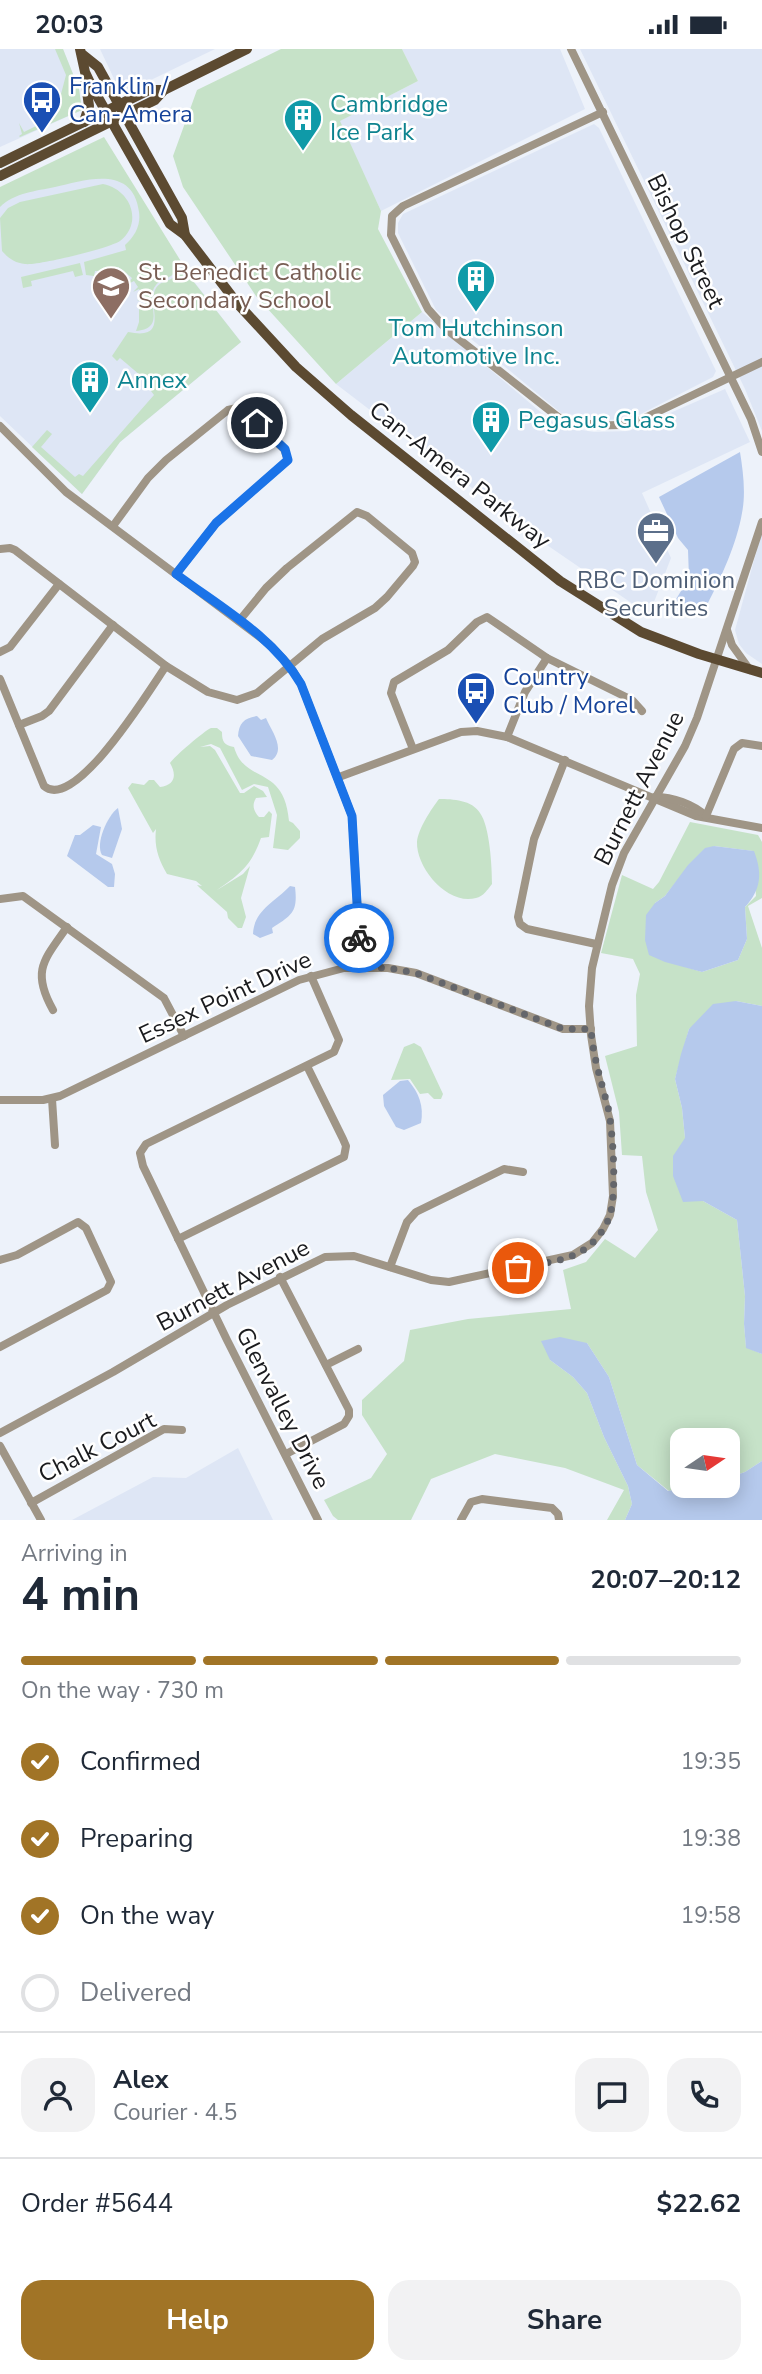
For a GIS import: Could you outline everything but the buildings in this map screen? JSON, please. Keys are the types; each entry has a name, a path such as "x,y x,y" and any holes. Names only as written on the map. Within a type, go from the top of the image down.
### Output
{"main road":[{"path":"0,176 108,116 155,100 164,90 247,49"},
{"name":"Can-Amera Parkway","path":"82,52 85,72 170,225 185,235 237,303 296,367 372,433 560,582 641,632 762,673"},
{"name":"Can-Amera Parkway","path":"82,52 98,67 182,218 185,235"},
{"path":"84,122 89,106 85,72"},
{"path":"0,163 84,122 108,116"}],"street":[{"name":"Bishop Street","path":"571,49 751,419 762,452"},
{"path":"603,112 403,206 392,216 391,235 428,309 437,320 558,417 575,423 616,426 632,424 762,362"},
{"path":"113,526 148,478 166,460 228,410 243,410 285,449 288,460 216,523 176,574"},
{"path":"0,426 66,492 269,644 290,666 301,684 339,778 354,827 360,967"},
{"path":"0,548 15,550 166,666 208,692 237,700 257,693 322,639 374,608 413,566 415,562 412,553 367,516 357,512 265,588 239,621"},
{"path":"716,659 762,522"},
{"path":"0,652 10,647 58,584"},
{"path":"413,749 391,687 398,679 448,650 482,618 494,619 547,657 632,700 642,711"},
{"path":"19,726 49,711 113,625"},
{"path":"727,630 732,645 750,670"},
{"path":"508,737 525,692 547,657"},
{"name":"Burnett Avenue","path":"0,1433 214,1313 316,1260 333,1255 354,1256 431,1280 449,1282 564,1258 584,1249 603,1229 610,1216 613,1196 610,1121 596,1068 591,1029 590,990 596,944 618,868 685,746 716,659"},
{"path":"0,679 44,786 52,791 78,782 96,763 166,666"},
{"path":"339,778 461,732 477,731 508,737 655,797 668,797 699,809 706,816 762,828"},
{"path":"706,816 734,749 742,743 762,746"},
{"path":"565,760 534,839 518,918 520,924 527,929 596,944"},
{"path":"0,899 23,896 164,998 184,1036"},
{"path":"53,1010 45,996 42,966 67,927"},
{"name":"Essex Point Drive","path":"0,1100 52,1099 311,976 360,967 403,970 563,1029 591,1029"},
{"path":"178,1239 344,1157 346,1146 307,1066 334,1052 339,1039 311,976"},
{"name":"Glenvalley Drive","path":"307,1066 141,1148 143,1165 178,1239 318,1520"},
{"path":"52,1099 55,1145"},
{"path":"390,1267 407,1221 416,1212 504,1169 523,1172"},
{"path":"0,1260 17,1255 78,1222 86,1228 111,1282 107,1290 0,1347"},
{"path":"280,1277 349,1410 348,1421 286,1454"},
{"path":"326,1365 358,1349"},
{"name":"Chalk Court","path":"31,1503 164,1429 182,1430"},
{"path":"0,1446 41,1520"},
{"path":"461,1520 471,1502 482,1499 552,1508 557,1512 559,1520"}],"shaded area":[{"path":"0,49 63,49 79,89 82,110 0,147"},
{"path":"100,49 215,49 126,92 117,85"},
{"path":"402,49 560,49 585,109 381,211 339,121 418,81"},
{"path":"580,49 762,49 762,431 745,389"},
{"path":"594,124 599,128 716,371 713,377 633,418 608,420 561,413 436,310 398,233 398,223 403,214"},
{"name":"St. Benedict Catholic Secondary School","path":"63,158 125,176 181,265 241,342 120,442 82,494 0,416 0,189"},
{"path":"422,312 557,426 594,432 629,431 725,389 750,442 642,493 671,558 649,615 544,543 336,384"},
{"path":"762,531 762,664 746,653 739,644 735,630"},
{"path":"238,1448 273,1520 72,1520 153,1477 186,1478"}],"green space":[{"path":"55,49 63,49 79,89 82,110 20,137 22,134 19,123 24,132 50,119 61,94 66,75"},
{"path":"281,49 402,49 418,81 340,121 381,211 378,229 422,312 336,384 256,296 183,187 173,156 197,90"},
{"path":"104,137 182,263 172,275 156,285 152,298 154,313 151,325 136,331 139,309 146,307 144,299 137,301 143,297 139,289 133,292 138,287 134,281 128,284 132,278 126,273 121,277 124,271 118,267 113,273 119,282 98,271 95,271 94,276 86,275 84,262 126,250 125,245 132,238 139,221 135,197 128,187 118,181 106,179 80,181 26,193 0,207 0,187"},
{"path":"103,184 120,192 131,207 131,225 120,241 89,252 32,264 15,261 2,251 0,218 8,208 20,202"},
{"path":"80,263 83,275 75,277 73,271 31,281 32,286 23,288 21,277"},
{"path":"182,267 241,342 120,442 82,494 32,447 47,430 52,434 41,447 75,477 79,474 83,476 154,395 151,391 154,387 120,358 117,361 112,356 128,332 150,331 154,326 156,288 172,278"},
{"path":"211,728 222,732 224,743 234,747 239,759 247,767 280,791 286,803 289,821 300,831 300,838 288,850 273,848 277,815 268,787 254,784 242,790 220,748 211,744 200,747 210,746 215,750 240,793 254,786 263,791 267,797 256,798 254,803 254,810 259,817 264,817 269,811 272,814 269,837 261,838 244,868 217,890 243,874 250,866 241,898 246,917 242,928 238,928 228,918 227,912 197,885 202,886 196,881 167,874 157,852 156,829 153,833 128,788 132,783 144,785 149,780 154,780 160,787 172,782 174,772 170,763 189,744"},
{"path":"439,799 472,805 483,819 490,847 492,884 479,897 465,899 445,891 422,863 418,852 418,837"},
{"path":"690,822 758,835 762,842 762,898 748,906 762,948 762,1006 736,1001 689,1029 675,1079 685,1138 703,1201 737,1220 745,1296 746,1347 762,1354 762,1461 740,1474 740,1428 670,1428 669,1491 637,1465 609,1377 587,1343 550,1360 573,1377 587,1393 604,1437 628,1486 632,1504 625,1520 607,1520 624,1490 565,1468 495,1454 431,1479 411,1520 338,1520 324,1500 371,1478 387,1454 362,1415 362,1400 404,1361 410,1330 468,1319 571,1309 563,1270 586,1262 605,1239 635,1258 658,1230 646,1192 642,1156 622,1155 619,1112 605,1056 637,1046 636,995 640,974 633,959 601,953 622,875 653,889","holes":["714,846 753,851 756,896 745,907 747,939 738,960 702,972 686,967 655,903"]},
{"path":"414,1043 421,1047 443,1094 441,1099 434,1099 428,1093 420,1094 410,1079 391,1080 404,1047"}],"water":[{"path":"740,452 744,482 743,505 740,524 723,572 707,605 670,609 689,578 688,550 678,538 659,497"},
{"path":"257,716 261,720 266,718 276,740 278,751 272,760 251,756 238,736 243,722"},
{"path":"118,808 122,829 112,858 102,855 100,844 106,823"},
{"path":"93,825 101,827 96,854 112,864 115,874 114,887 108,887 67,856 75,835 80,835"},
{"path":"714,846 754,851 758,866 759,880 755,894 745,907 747,939 738,960 702,972 649,955 645,940 646,915 655,903 665,896 688,865 705,848"},
{"path":"290,886 295,887 296,895 292,912 272,928 273,933 260,938 253,934 261,912"},
{"path":"736,1001 762,1006 762,1354 746,1348 745,1296 737,1220 703,1201 683,1202 673,1176 673,1156 685,1138 675,1079 689,1029 713,1004"},
{"path":"408,1080 420,1100 422,1117 421,1123 404,1130 396,1127 384,1106 383,1095 400,1081"},
{"path":"560,1337 587,1343 609,1377 637,1465 670,1491 670,1498 740,1498 740,1474 762,1461 762,1520 625,1520 632,1504 628,1486 604,1437 587,1393 573,1377 550,1360 541,1341"}],"way so far":[{"path":"359,938 360,967 403,970 563,1029 591,1029 596,1068 610,1121 613,1196 610,1216 592,1243 584,1249 564,1258 518,1268"}],"place":[{"name":"Franklin / Can-Amera","path":"42,134"},
{"name":"Cambridge Ice Park","path":"303,152"},
{"name":"Tom Hutchinson Automotive Inc.","path":"476,313"},
{"name":"St. Benedict Catholic Secondary School","path":"111,320"},
{"name":"Annex","path":"90,414"},
{"name":"Pegasus Glass","path":"491,454"},
{"name":"RBC Dominion Securities","path":"656,565"},
{"name":"Country Club / Morel","path":"476,725"}],"route":[{"path":"257,423 285,449 288,460 216,523 176,574 269,644 290,666 301,684 352,816 359,938"}]}
